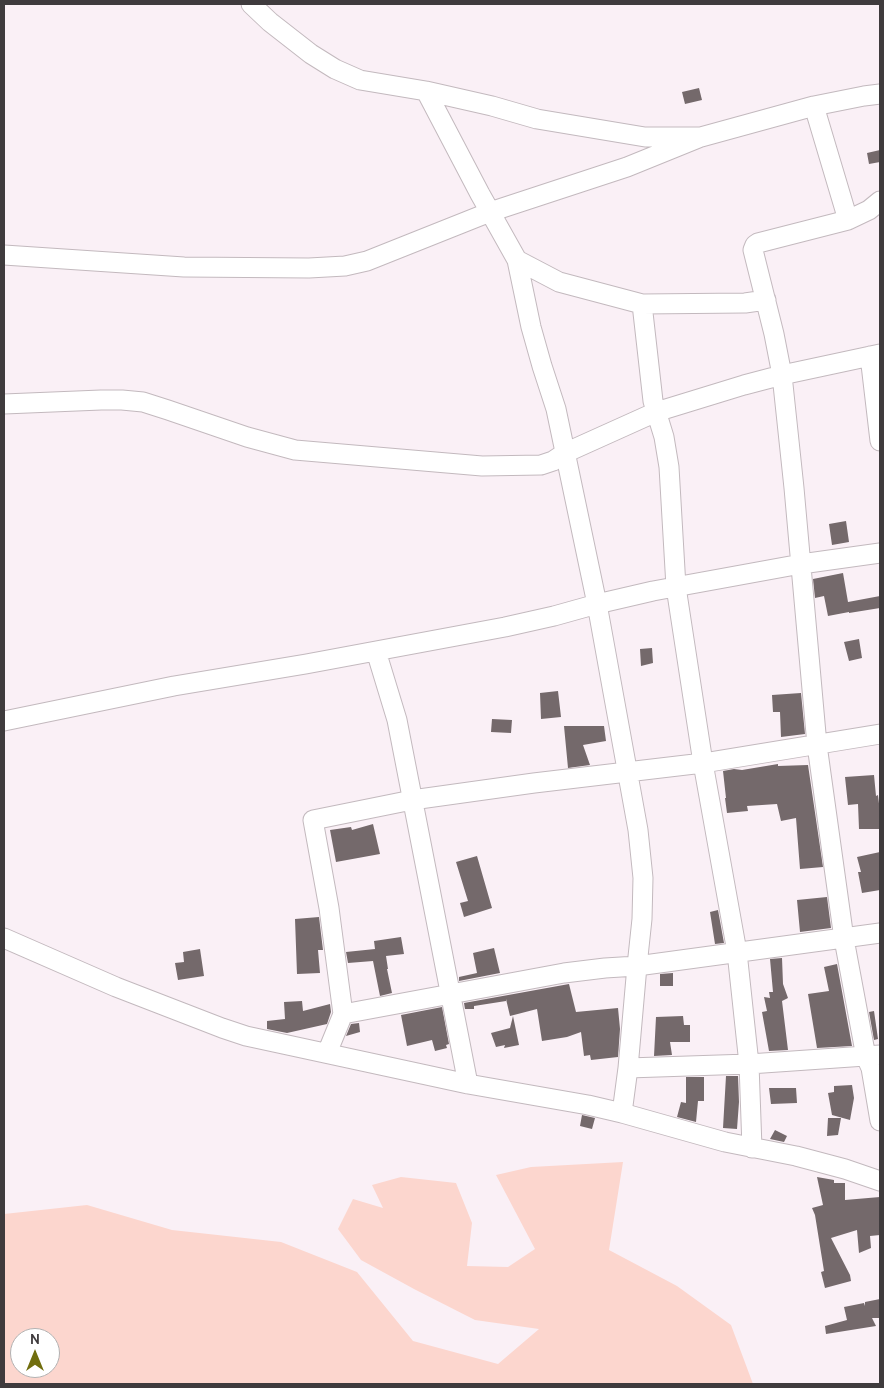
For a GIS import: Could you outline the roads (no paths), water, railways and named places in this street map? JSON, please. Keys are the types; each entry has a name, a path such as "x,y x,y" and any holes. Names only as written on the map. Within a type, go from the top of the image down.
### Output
{"street":[{"path":"251,4 289,38 311,54 335,69 360,80 426,91 492,106 537,119 645,137 701,137"},
{"path":"426,91 517,260 531,327 556,409 597,604 638,830 643,878 638,966 622,1113"},
{"path":"4,255 184,267 309,268 345,266 367,261 490,212 626,167 701,137 814,106 880,94"},
{"path":"814,106 848,220"},
{"path":"880,201 869,210 848,220 755,245 753,250 782,375 817,745 844,939 873,1056 871,1068 880,1121"},
{"path":"517,260 559,282 642,304 745,303 766,300"},
{"path":"642,304 653,401 664,437 669,467 676,586 703,763 737,952 749,1064 752,1148"},
{"path":"4,404 101,400 143,402 272,445 295,450 482,466 540,465 553,462 565,453 656,412 782,375 875,355 880,441"},
{"path":"4,721 174,686 306,664 525,622 676,586 801,564 880,553"},
{"path":"376,651 397,720 468,1084"},
{"path":"327,1053 343,1014 329,908 313,820 412,800 543,781 703,763 880,734"},
{"path":"343,1014 564,973 638,966 880,933"},
{"path":"4,938 116,987 222,1028 269,1042 468,1084 588,1105 752,1148 796,1156 845,1169 880,1181"},
{"path":"628,1068 749,1064 873,1056"}]}
